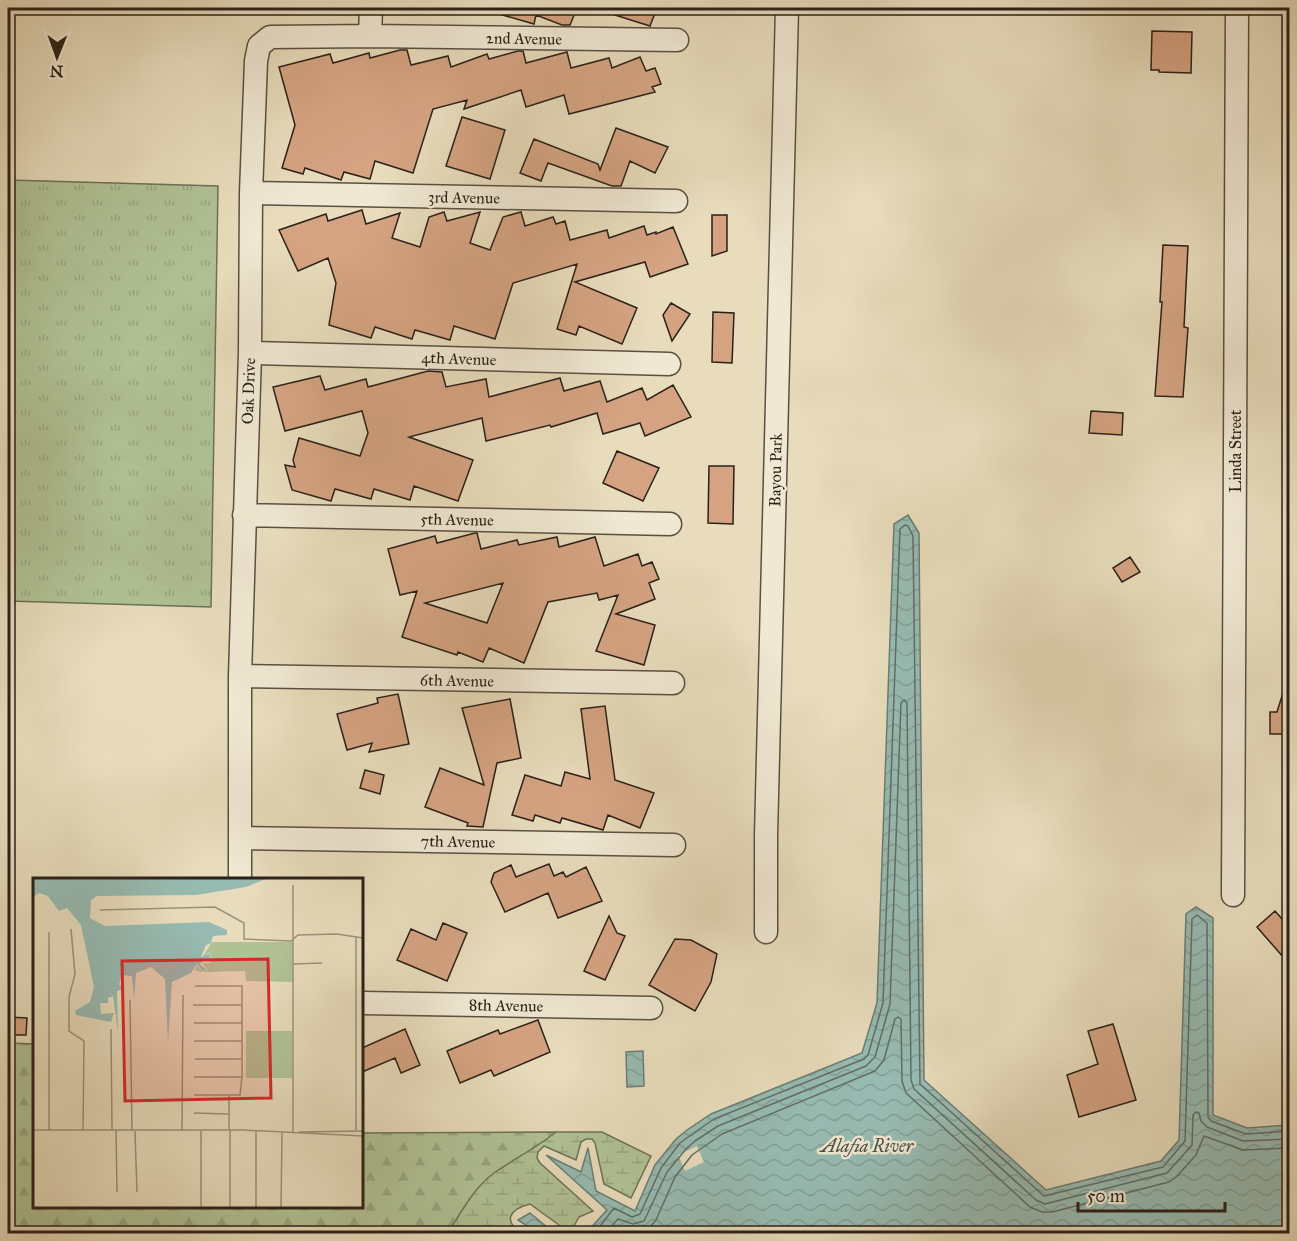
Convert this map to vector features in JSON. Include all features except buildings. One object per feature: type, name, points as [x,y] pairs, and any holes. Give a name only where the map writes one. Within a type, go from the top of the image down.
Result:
[{"type":"street","points":[[370,36],[371,8]]},
{"type":"street","name":"Bayou Park","points":[[765,932],[787,8]]},
{"type":"street","name":"Linda Street","points":[[1233,895],[1237,8]]},
{"type":"street","name":"2nd Avenue","points":[[370,36],[677,40]]},
{"type":"street","name":"Oak Drive","points":[[240,878],[240,676],[256,61],[259,46],[270,37],[370,36]]},
{"type":"street","name":"3rd Avenue","points":[[251,193],[676,201]]},
{"type":"street","name":"4th Avenue","points":[[250,353],[669,364]]},
{"type":"street","name":"5th Avenue","points":[[244,515],[670,524]]},
{"type":"street","name":"6th Avenue","points":[[240,676],[673,683]]},
{"type":"street","name":"7th Avenue","points":[[241,838],[674,845]]},
{"type":"street","name":"8th Avenue","points":[[363,1003],[651,1008]]},
{"type":"green space","points":[[8,180],[218,186],[211,607],[8,601]]},
{"type":"green space","points":[[8,1043],[33,1044],[33,1208],[363,1208],[363,1133],[556,1132],[451,1228],[450,1233],[8,1234]]},
{"type":"green space","points":[[556,1132],[602,1132],[651,1156],[631,1198],[604,1184],[595,1143],[592,1139],[581,1142],[576,1160],[544,1146],[538,1152],[537,1158],[540,1163],[593,1211],[579,1217],[570,1233],[530,1204],[513,1212],[511,1216],[512,1224],[522,1233],[450,1233],[465,1206],[487,1179]]},
{"type":"water","name":"Alafia River","points":[[908,515],[919,533],[924,1080],[1046,1190],[1161,1161],[1179,1140],[1186,914],[1196,907],[1213,918],[1213,1115],[1247,1128],[1289,1125],[1289,1233],[586,1233],[607,1210],[546,1155],[581,1172],[588,1148],[596,1191],[635,1211],[655,1165],[676,1139],[687,1130],[711,1114],[862,1053],[877,1003],[894,524]]},
{"type":"water","points":[[643,1051],[644,1086],[627,1087],[626,1052]]},
{"type":"water","points":[[530,1213],[554,1233],[538,1233],[518,1220]]},
{"type":"pier","points":[[697,1146],[704,1162],[685,1171],[678,1155]]}]
